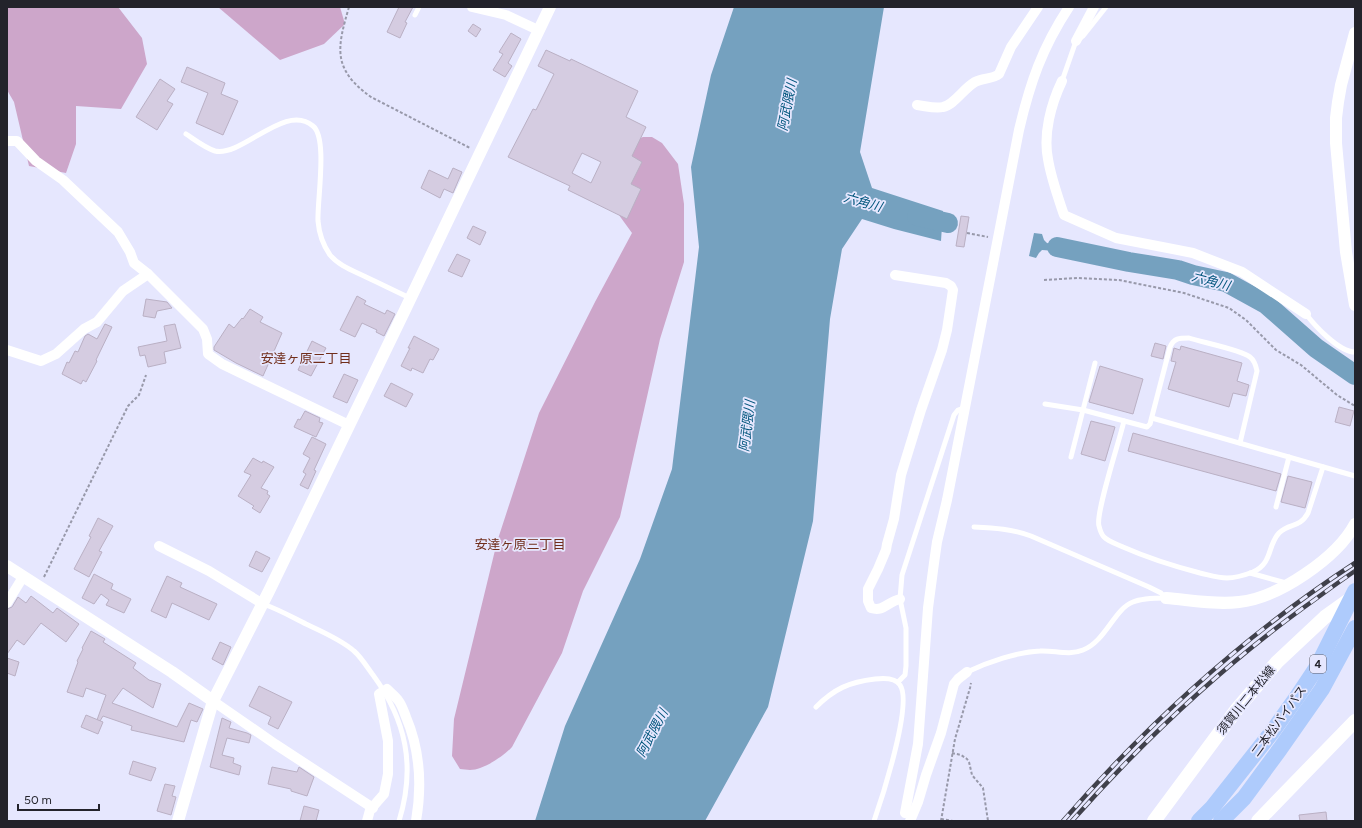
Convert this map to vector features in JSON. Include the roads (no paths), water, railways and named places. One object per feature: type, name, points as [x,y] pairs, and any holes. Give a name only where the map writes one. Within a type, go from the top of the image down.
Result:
[{"type":"highway","name":"二本松バイパス","points":[[1199,821],[1212,808],[1272,732],[1317,667],[1355,591]]},
{"type":"highway","name":"二本松バイパス","points":[[1221,821],[1244,798],[1322,689],[1355,628]]},
{"type":"main road","name":"須賀川二本松線","points":[[1154,821],[1237,709],[1277,662],[1324,617],[1355,596]]},
{"type":"main road","points":[[1258,821],[1355,721]]},
{"type":"street","points":[[472,7],[506,15],[538,30]]},
{"type":"street","points":[[178,821],[214,701],[263,604],[550,7]]},
{"type":"street","points":[[918,105],[934,108],[947,106],[968,87],[976,82],[996,77],[999,74],[1011,47],[1038,7]]},
{"type":"street","points":[[906,818],[918,744],[928,614],[935,556],[1019,130],[1028,91],[1039,62],[1051,36],[1069,7]]},
{"type":"street","points":[[1076,41],[1094,7]]},
{"type":"street","points":[[1355,34],[1341,85],[1336,118],[1336,143],[1346,252],[1355,305]]},
{"type":"street","points":[[1062,81],[1048,120],[1047,158],[1064,215],[1116,238],[1193,253],[1242,272],[1306,314]]},
{"type":"street","points":[[7,142],[17,141],[36,161],[63,180],[118,232],[130,252],[134,263],[148,274],[203,329],[207,339],[208,354],[214,359],[349,426]]},
{"type":"street","points":[[7,350],[40,361],[56,354],[84,329],[97,322],[123,291],[148,274]]},
{"type":"street","points":[[895,275],[946,282],[953,290],[947,330],[942,350],[921,410],[901,475],[894,519],[886,550],[868,589],[868,601],[871,608],[878,610],[893,600],[900,599]]},
{"type":"street","points":[[1166,598],[1228,604],[1261,598],[1289,584],[1329,556],[1351,532],[1355,524]]},
{"type":"street","points":[[159,546],[209,571],[263,604]]},
{"type":"street","points":[[7,566],[172,672],[275,744],[373,808]]},
{"type":"street","points":[[7,603],[23,577]]},
{"type":"street","points":[[906,818],[918,802],[941,733],[954,684],[958,678],[967,672]]},
{"type":"street","points":[[367,821],[370,810],[384,794],[388,774],[388,741],[379,694],[387,689],[399,701],[409,724],[417,753],[420,777],[416,821]]},
{"type":"lane","points":[[415,15],[419,7]]},
{"type":"lane","points":[[1062,81],[1076,41],[1083,36],[1106,7]]},
{"type":"lane","points":[[186,134],[207,148],[216,151],[226,150],[238,146],[276,125],[287,121],[298,120],[314,126],[318,132],[320,140],[318,220],[324,245],[331,256],[342,265],[410,299]]},
{"type":"lane","points":[[1306,314],[1334,342],[1345,350],[1355,352]]},
{"type":"lane","points":[[1045,404],[1083,410],[1146,427],[1150,424],[1152,418],[1170,347],[1175,340],[1189,338],[1243,353],[1252,358],[1257,371],[1240,443]]},
{"type":"lane","points":[[1070,457],[1095,363]]},
{"type":"lane","points":[[898,682],[905,675],[907,634],[900,599],[902,575],[946,436],[954,415],[958,410],[964,408]]},
{"type":"lane","points":[[1152,418],[1355,476]]},
{"type":"lane","points":[[1124,421],[1102,502],[1098,525],[1105,538],[1170,566],[1218,577],[1234,578],[1250,573],[1261,567],[1267,561],[1275,540],[1280,532],[1304,520],[1308,513],[1323,467]]},
{"type":"lane","points":[[1276,507],[1289,457]]},
{"type":"lane","points":[[974,527],[1012,530],[1032,536],[1149,587],[1161,593],[1166,598]]},
{"type":"lane","points":[[1250,573],[1289,584]]},
{"type":"lane","points":[[967,672],[979,667],[1040,650],[1064,653],[1082,651],[1099,640],[1117,615],[1132,602],[1155,598],[1166,598]]},
{"type":"lane","points":[[263,604],[276,608],[331,636],[355,651],[384,691],[397,715],[404,735],[406,790],[399,821]]},
{"type":"lane","points":[[816,707],[826,696],[839,688],[858,682],[890,679],[898,682],[903,691],[904,698],[900,728],[874,821]]},
{"type":"water","name":"阿武隈川","points":[[734,7],[884,7],[860,152],[872,188],[943,211],[941,241],[862,219],[842,249],[830,319],[813,521],[768,707],[705,821],[535,821],[565,726],[640,559],[672,469],[699,247],[691,167],[711,75]]},
{"type":"water","points":[[1034,233],[1042,234],[1047,243],[1086,253],[1042,250],[1036,258],[1029,256]]},
{"type":"waterway","name":"六角川","points":[[917,216],[948,223]]},
{"type":"waterway","name":"六角川","points":[[1057,247],[1129,262],[1178,270],[1193,275],[1226,282],[1266,304],[1316,348],[1355,375]]},
{"type":"railway","points":[[1063,821],[1129,749],[1200,682],[1275,619],[1355,563]]},
{"type":"railway","points":[[1072,821],[1153,735],[1211,682],[1241,656],[1303,608],[1355,571]]},
{"type":"district","name":"安達ヶ原二丁目","points":[[306,358]]},
{"type":"district","name":"安達ヶ原三丁目","points":[[520,544]]}]
